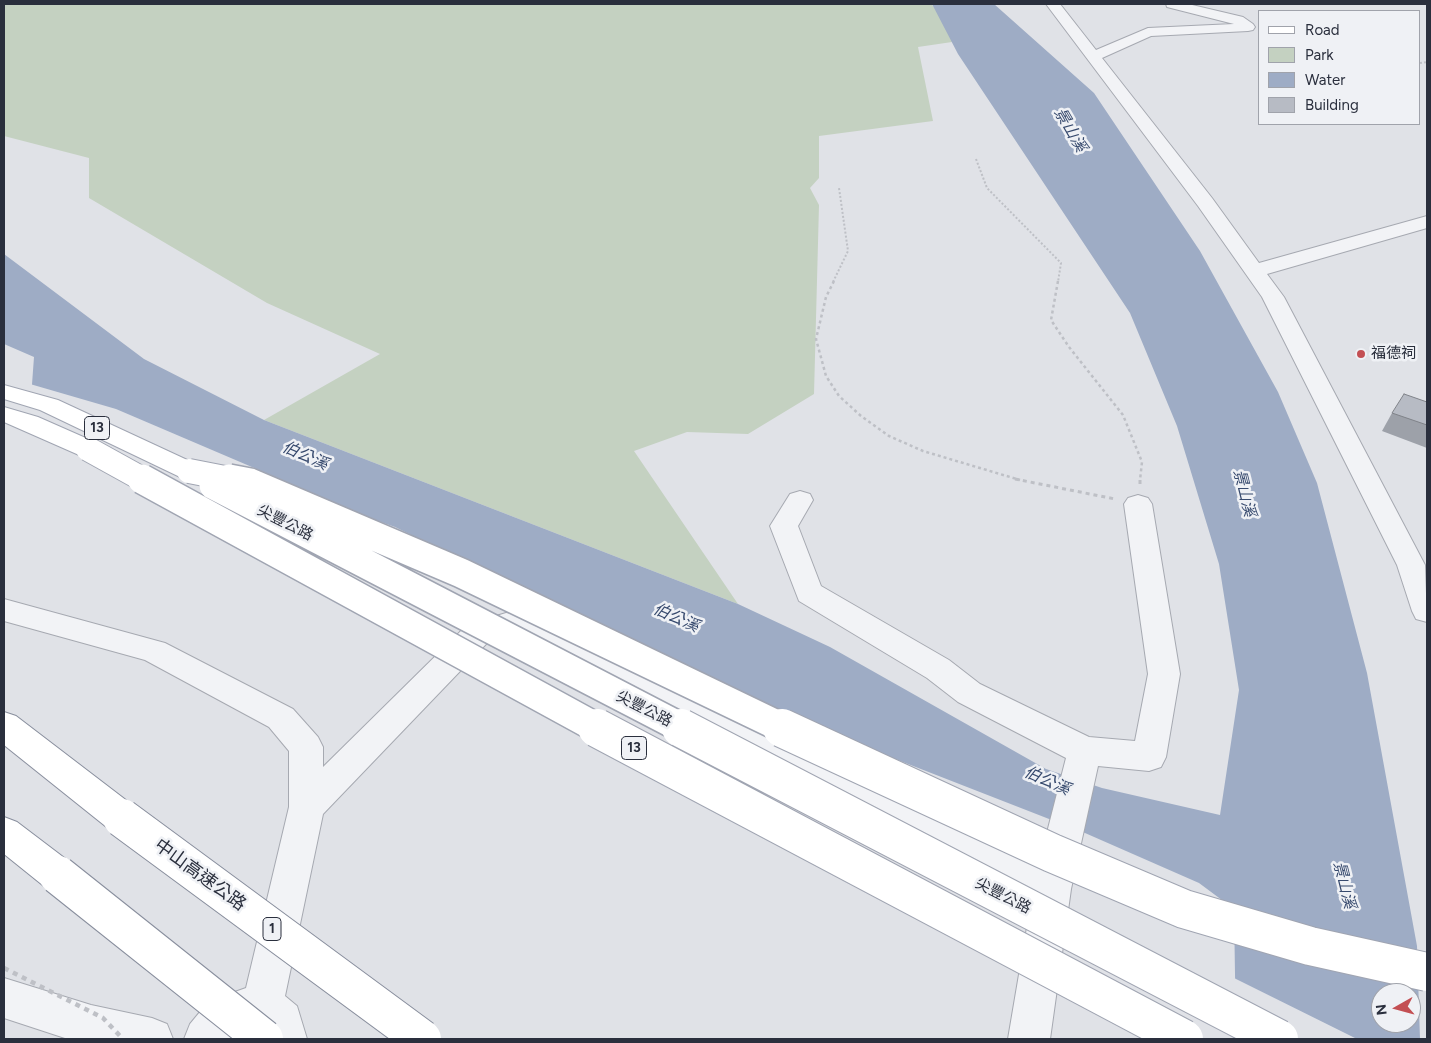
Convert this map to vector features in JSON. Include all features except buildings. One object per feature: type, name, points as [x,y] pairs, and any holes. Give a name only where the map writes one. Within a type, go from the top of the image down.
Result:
[{"type":"main road","name":"尖豐公路","points":[[4,392],[49,405],[189,471],[1279,1039]]},
{"type":"main road","name":"尖豐公路","points":[[4,414],[29,422],[88,449],[519,687],[1184,1039]]},
{"type":"main road","points":[[189,471],[250,483],[461,573],[884,777],[1052,853],[1184,909],[1310,946],[1427,972]]},
{"type":"main road","name":"中山高速公路","points":[[4,726],[122,818],[422,1039]]},
{"type":"main road","points":[[4,833],[58,875],[263,1023]]},
{"type":"street","points":[[1053,4],[1205,202],[1273,297],[1407,556],[1427,611]]},
{"type":"street","points":[[1093,57],[1148,32],[1248,27],[1238,20],[1200,6],[1172,4]]},
{"type":"street","points":[[1176,18],[1200,6]]},
{"type":"street","points":[[1254,271],[1427,222]]},
{"type":"street","points":[[800,500],[784,526],[809,594],[938,669],[969,693],[1082,763],[1149,757],[1164,674],[1147,552],[1138,504]]},
{"type":"street","points":[[4,610],[154,651],[281,718],[306,747],[307,807],[263,1023]]},
{"type":"street","points":[[307,807],[478,632],[506,624],[535,627],[748,739],[1052,889]]},
{"type":"street","points":[[1028,1039],[1052,889],[1065,843],[1082,763]]},
{"type":"street","points":[[4,998],[91,1026],[152,1039]]},
{"type":"street","points":[[205,1039],[219,1022],[233,1013],[248,1008],[263,1023]]},
{"type":"street","points":[[263,1023],[274,1012],[282,1021],[286,1039]]},
{"type":"path","points":[[839,188],[848,252],[826,297],[816,339],[826,376],[839,396],[861,416],[890,436],[922,451],[1026,482],[1138,504],[1142,462],[1123,415],[1051,320],[1061,263],[987,188],[976,159]]},
{"type":"path","points":[[4,968],[103,1018],[123,1039]]},
{"type":"green space","points":[[4,4],[931,4],[966,37],[952,42],[918,47],[933,121],[819,136],[819,178],[810,188],[819,205],[814,394],[748,434],[687,432],[634,451],[738,604],[264,420],[380,354],[267,303],[89,198],[89,158],[4,136]]},
{"type":"water","points":[[932,4],[994,4],[1094,93],[1200,251],[1278,392],[1317,483],[1367,673],[1417,946],[1418,983],[1371,983],[1371,1033],[1420,1033],[1420,1039],[1236,1039],[1234,909],[1199,883],[1085,833],[749,702],[395,527],[31,398],[34,357],[4,344],[4,254],[144,359],[264,420],[738,604],[830,647],[1046,769],[1102,788],[1220,815],[1239,690],[1219,564],[1177,426],[1130,313],[958,54]]},
{"type":"pier","points":[[30,384],[116,409],[273,476],[330,506],[237,506],[79,444],[29,400]]},
{"type":"pier","points":[[1232,977],[1357,1039],[1233,1039]]},
{"type":"place","name":"福德祠","points":[[1361,354]]},
{"type":"water label","name":"景山溪","points":[[1070,130]]},
{"type":"water label","name":"伯公溪","points":[[305,456]]},
{"type":"water label","name":"景山溪","points":[[1244,493]]},
{"type":"water label","name":"伯公溪","points":[[676,618]]},
{"type":"water label","name":"伯公溪","points":[[1047,781]]},
{"type":"water label","name":"景山溪","points":[[1344,885]]}]
